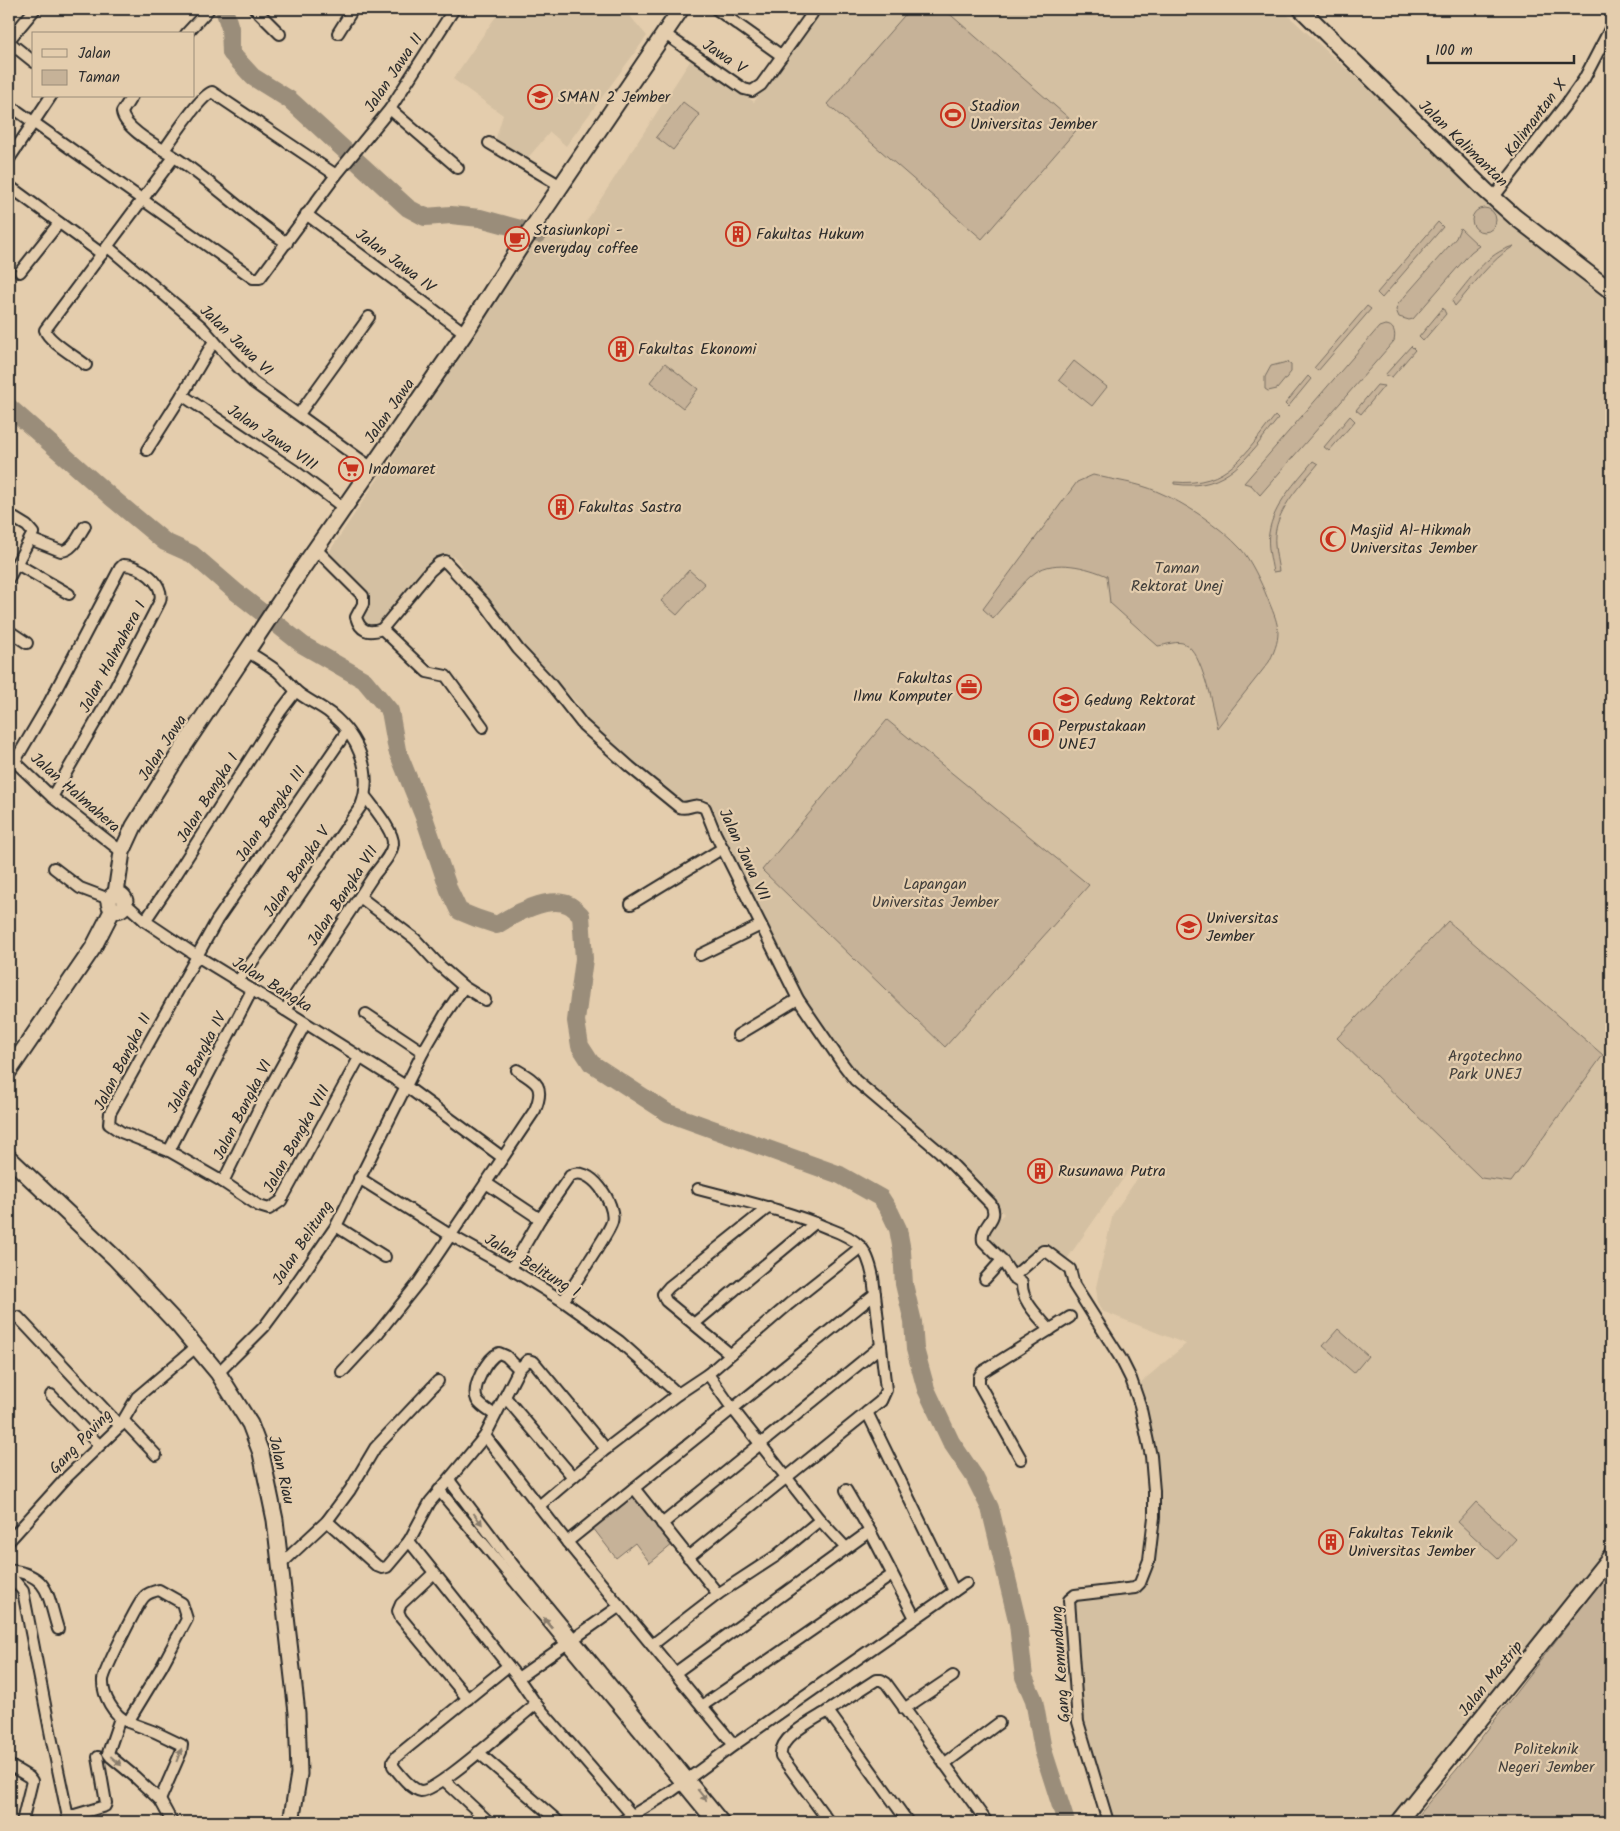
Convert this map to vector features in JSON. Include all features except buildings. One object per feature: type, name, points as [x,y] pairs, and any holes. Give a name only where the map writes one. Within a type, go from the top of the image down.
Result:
[{"type":"main road","name":"Jalan Jawa","points":[[9,1071],[93,948],[116,901],[122,852],[139,818],[184,746],[286,593],[465,333],[530,231],[682,9]]},
{"type":"main road","name":"Jalan Kalimantan","points":[[1301,9],[1493,198],[1611,291]]},
{"type":"main road","name":"Jalan Riau","points":[[9,1158],[115,1258],[178,1325],[218,1373],[246,1417],[257,1440],[274,1520],[297,1714],[299,1774],[291,1822]]},
{"type":"main road","name":"Jalan Mastrip","points":[[1398,1822],[1611,1556]]},
{"type":"street","points":[[32,61],[10,45],[35,9]]},
{"type":"street","points":[[188,32],[208,9]]},
{"type":"street","points":[[338,33],[353,9]]},
{"type":"street","name":"Jalan Jawa II","points":[[143,200],[253,278],[260,278],[336,175],[390,110],[454,9]]},
{"type":"street","points":[[716,9],[782,56],[808,11]]},
{"type":"street","points":[[260,11],[280,34]]},
{"type":"street","name":"Kalimantan X","points":[[1493,198],[1567,103],[1584,79],[1610,33]]},
{"type":"street","name":"Jawa V","points":[[665,34],[746,90],[755,91],[782,56]]},
{"type":"street","points":[[164,150],[197,106],[212,92],[336,175]]},
{"type":"street","points":[[9,159],[50,98]]},
{"type":"street","points":[[131,98],[122,112],[123,117],[138,133],[208,181],[259,224],[287,243]]},
{"type":"street","points":[[9,105],[33,124],[143,200]]},
{"type":"street","points":[[390,110],[458,168]]},
{"type":"street","points":[[489,143],[561,186]]},
{"type":"street","points":[[86,365],[44,332],[174,157]]},
{"type":"street","name":"Jalan Jawa VI","points":[[9,186],[59,223],[105,250],[202,327],[254,382],[372,468]]},
{"type":"street","name":"Jalan Jawa IV","points":[[306,214],[465,333]]},
{"type":"street","points":[[20,272],[59,223]]},
{"type":"street","points":[[299,414],[369,316]]},
{"type":"street","points":[[147,450],[214,341]]},
{"type":"street","name":"Jalan Jawa VIII","points":[[182,395],[296,471],[344,508]]},
{"type":"street","points":[[9,515],[32,530],[33,533],[9,578]]},
{"type":"street","points":[[30,539],[61,551],[66,551],[84,526]]},
{"type":"street","points":[[316,549],[363,596],[364,604],[356,616],[358,625],[366,631],[374,632],[382,629],[427,672],[446,676],[483,728]]},
{"type":"street","name":"Jalan Jawa VII","points":[[382,629],[439,562],[445,561],[484,603],[518,649],[550,684],[583,725],[630,768],[679,807],[685,808],[697,805],[705,808],[798,999],[855,1080],[940,1152],[991,1204],[994,1210],[993,1218],[983,1231],[982,1239],[1002,1260],[1013,1277],[1022,1283],[1022,1292],[1026,1300],[1050,1330]]},
{"type":"street","points":[[16,564],[69,594]]},
{"type":"street","name":"Jalan Halmahera I","points":[[12,759],[49,703],[96,612],[123,565],[144,573],[159,587],[160,601],[114,690],[52,797]]},
{"type":"street","points":[[9,631],[27,643]]},
{"type":"street","points":[[251,647],[296,691],[331,714],[347,731]]},
{"type":"street","name":"Jalan Bangka I","points":[[145,921],[280,712],[296,691]]},
{"type":"street","name":"Jalan Bangka V","points":[[238,981],[275,931],[361,806],[367,784],[366,774],[359,750],[347,731]]},
{"type":"street","name":"Jalan Bangka III","points":[[198,956],[218,920],[347,731]]},
{"type":"street","name":"Jalan Halmahera","points":[[12,759],[52,797],[122,852]]},
{"type":"street","name":"Jalan Bangka VII","points":[[285,1010],[388,858],[393,842],[389,830],[365,796]]},
{"type":"street","points":[[630,904],[723,848]]},
{"type":"street","points":[[54,868],[80,888],[116,901]]},
{"type":"street","points":[[360,897],[415,939],[439,965],[464,986],[485,1000]]},
{"type":"street","name":"Jalan Bangka","points":[[116,901],[198,956],[407,1087],[502,1157]]},
{"type":"street","points":[[700,955],[761,925]]},
{"type":"street","name":"Jalan Bangka II","points":[[169,1151],[113,1128],[109,1124],[109,1117],[198,956]]},
{"type":"street","name":"Jalan Belitung","points":[[218,1373],[264,1327],[336,1226],[423,1052],[464,986]]},
{"type":"street","name":"Jalan Bangka IV","points":[[169,1151],[252,990]]},
{"type":"street","points":[[738,1035],[798,999]]},
{"type":"street","points":[[366,1014],[423,1052]]},
{"type":"street","name":"Jalan Bangka VI","points":[[169,1151],[223,1182],[262,1102],[305,1024]]},
{"type":"street","name":"Jalan Bangka VIII","points":[[223,1182],[258,1206],[269,1209],[278,1204],[286,1194],[359,1058]]},
{"type":"street","points":[[342,1372],[379,1332],[419,1282],[535,1110],[540,1095],[536,1082],[517,1070]]},
{"type":"street","points":[[511,1269],[540,1219],[570,1176],[582,1174],[591,1178],[606,1195],[612,1209],[613,1218],[611,1225],[563,1301]]},
{"type":"street","name":"Jalan Belitung I","points":[[359,1178],[450,1235],[563,1301],[619,1341],[678,1394]]},
{"type":"street","points":[[486,1183],[540,1219]]},
{"type":"street","points":[[688,1557],[881,1401],[886,1392],[875,1294],[869,1262],[862,1247],[852,1239],[815,1223],[769,1207],[698,1189]]},
{"type":"street","points":[[730,1354],[695,1323],[666,1301],[663,1297],[664,1293],[769,1207]]},
{"type":"street","points":[[695,1323],[815,1223]]},
{"type":"street","points":[[336,1226],[385,1258]]},
{"type":"street","points":[[539,1506],[606,1449],[678,1394],[708,1374],[788,1304],[862,1247]]},
{"type":"street","name":"Gang Kemundung","points":[[1013,1277],[1043,1251],[1046,1251],[1070,1269],[1074,1285],[1121,1359],[1131,1379],[1140,1405],[1151,1456],[1154,1517],[1149,1560],[1140,1583],[1135,1588],[1075,1595],[1069,1600],[1078,1722],[1108,1822]]},
{"type":"street","points":[[985,1278],[1002,1260]]},
{"type":"street","points":[[567,1542],[875,1294]]},
{"type":"street","points":[[18,1317],[122,1423],[156,1454]]},
{"type":"street","points":[[1021,1459],[979,1384],[979,1377],[982,1372],[1070,1317]]},
{"type":"street","points":[[662,1524],[881,1346]]},
{"type":"street","name":"Gang Paving","points":[[9,1541],[67,1477],[122,1423],[137,1397],[196,1347]]},
{"type":"street","points":[[495,1416],[477,1399],[478,1384],[484,1368],[499,1353],[506,1356],[519,1369]]},
{"type":"street","points":[[327,1521],[371,1562],[382,1568],[387,1567],[409,1541],[430,1502],[485,1436],[519,1369],[528,1360],[534,1362],[606,1449]]},
{"type":"street","points":[[708,1374],[732,1408],[820,1520],[846,1548]]},
{"type":"street","points":[[280,1565],[298,1551],[327,1521],[350,1490],[375,1448],[438,1381]]},
{"type":"street","points":[[51,1395],[99,1445]]},
{"type":"street","points":[[505,1397],[573,1478]]},
{"type":"street","points":[[867,1412],[954,1591]]},
{"type":"street","points":[[485,1436],[567,1542],[734,1744]]},
{"type":"street","points":[[449,1480],[511,1569]]},
{"type":"street","points":[[634,1488],[718,1594]]},
{"type":"street","points":[[439,1490],[511,1569],[685,1782],[712,1822]]},
{"type":"street","points":[[846,1490],[870,1531],[915,1618]]},
{"type":"street","points":[[652,1646],[718,1594],[776,1556],[820,1520]]},
{"type":"street","points":[[675,1673],[870,1531]]},
{"type":"street","points":[[409,1541],[518,1678],[536,1704],[631,1814]]},
{"type":"street","points":[[9,1570],[38,1578],[44,1584],[58,1629]]},
{"type":"street","points":[[434,1573],[400,1604],[398,1611],[401,1618],[468,1699]]},
{"type":"street","points":[[9,1574],[23,1591],[69,1820],[105,1806],[98,1757]]},
{"type":"street","points":[[702,1706],[892,1574]]},
{"type":"street","points":[[621,1822],[685,1782],[734,1744],[966,1583]]},
{"type":"street","points":[[160,1800],[181,1752],[182,1745],[124,1720],[111,1707],[104,1685],[104,1676],[145,1596],[159,1590],[182,1603],[187,1619],[162,1666],[124,1720],[108,1753],[160,1800],[172,1822]]},
{"type":"street","points":[[518,1678],[620,1606]]},
{"type":"street","points":[[508,1666],[393,1761],[393,1766],[417,1790],[426,1790],[444,1780],[536,1704]]},
{"type":"street","points":[[904,1709],[953,1676]]},
{"type":"street","points":[[829,1822],[781,1756],[783,1744],[788,1738],[878,1679],[886,1683],[987,1822]]},
{"type":"street","points":[[828,1711],[908,1822]]},
{"type":"street","points":[[944,1764],[999,1723]]},
{"type":"street","points":[[478,1752],[559,1822]]},
{"type":"street","points":[[9,1765],[32,1780],[22,1822]]},
{"type":"street","points":[[444,1780],[489,1822]]},
{"type":"street","points":[[685,1782],[724,1822]]},
{"type":"shaded area","name":"SMAN 2 Jember","points":[[501,9],[632,9],[629,15],[647,36],[566,146],[550,132],[526,160],[495,141],[503,115],[453,79]]},
{"type":"shaded area","name":"Universitas Jember","points":[[824,9],[1281,9],[1461,174],[1528,239],[1611,302],[1611,1547],[1389,1822],[1112,1822],[1084,1720],[1073,1610],[1074,1600],[1141,1587],[1156,1457],[1139,1384],[1186,1344],[1102,1311],[1098,1304],[1096,1287],[1113,1214],[1141,1173],[1132,1166],[1067,1259],[1043,1246],[1015,1270],[985,1232],[1004,1214],[947,1154],[862,1080],[835,1045],[796,982],[739,872],[708,800],[700,798],[682,807],[582,720],[577,703],[517,642],[456,558],[445,554],[436,558],[382,622],[374,627],[364,622],[364,615],[368,605],[365,591],[327,555],[544,230],[571,245],[692,58],[754,102]]},
{"type":"green space","name":"Stadion Universitas Jember","points":[[910,9],[944,9],[1079,127],[982,239],[827,104]]},
{"type":"green space","points":[[683,102],[700,115],[673,150],[656,137]]},
{"type":"green space","points":[[1484,208],[1492,212],[1496,220],[1492,228],[1484,232],[1476,228],[1472,220],[1476,212]]},
{"type":"green space","points":[[1438,222],[1443,227],[1382,298],[1377,293]]},
{"type":"green space","points":[[1460,228],[1479,246],[1471,252],[1413,319],[1409,320],[1399,317],[1396,310],[1398,304],[1456,238]]},
{"type":"green space","points":[[1514,246],[1497,258],[1455,306],[1452,301],[1479,268],[1495,254]]},
{"type":"green space","points":[[1367,306],[1371,309],[1318,371],[1314,368]]},
{"type":"green space","points":[[1443,308],[1446,314],[1423,341],[1419,337]]},
{"type":"green space","points":[[1390,326],[1394,330],[1394,341],[1260,495],[1251,485],[1244,483],[1379,327]]},
{"type":"green space","points":[[1411,346],[1415,350],[1392,377],[1385,375]]},
{"type":"green space","points":[[1074,361],[1107,387],[1092,406],[1059,380]]},
{"type":"green space","points":[[1287,362],[1291,365],[1291,372],[1277,389],[1268,391],[1265,389],[1265,377],[1271,366]]},
{"type":"green space","points":[[665,363],[698,389],[683,408],[650,382]]},
{"type":"green space","points":[[1308,376],[1311,379],[1288,407],[1285,404]]},
{"type":"green space","points":[[1377,385],[1384,386],[1361,414],[1356,410]]},
{"type":"green space","points":[[1275,416],[1278,419],[1246,458],[1223,477],[1193,485],[1174,484],[1174,482],[1193,482],[1209,479],[1234,465]]},
{"type":"green space","points":[[1350,416],[1355,421],[1329,451],[1324,447]]},
{"type":"green space","points":[[1313,461],[1318,464],[1291,497],[1277,525],[1275,544],[1279,571],[1273,572],[1268,543],[1271,523],[1286,494]]},
{"type":"green space","name":"Taman Rektorat Unej","points":[[1093,475],[1149,488],[1190,509],[1233,540],[1248,559],[1259,579],[1271,606],[1278,629],[1277,643],[1269,662],[1217,728],[1202,669],[1191,649],[1179,642],[1158,646],[1110,603],[1107,576],[1081,567],[1062,565],[1044,568],[1026,581],[993,618],[983,609],[1077,482]]},
{"type":"green space","points":[[689,570],[705,584],[677,615],[661,601]]},
{"type":"green space","name":"Lapangan Universitas Jember","points":[[887,720],[1089,885],[945,1047],[762,870]]},
{"type":"green space","name":"Argotechno Park UNEJ","points":[[1448,921],[1603,1055],[1511,1182],[1481,1178],[1337,1038]]},
{"type":"green space","points":[[1338,1329],[1368,1356],[1354,1373],[1323,1346]]},
{"type":"green space","points":[[634,1495],[673,1544],[650,1563],[635,1543],[616,1558],[593,1528]]},
{"type":"green space","points":[[1476,1502],[1516,1539],[1498,1559],[1458,1522]]},
{"type":"green space","name":"Politeknik Negeri Jember","points":[[1611,1569],[1611,1822],[1412,1822],[1457,1769]]},
{"type":"waterway","points":[[224,9],[230,28],[231,53],[253,77],[290,100],[408,208],[425,217],[451,215],[480,218],[539,234]]},
{"type":"waterway","points":[[9,407],[165,542],[192,554],[303,645],[364,680],[390,711],[397,750],[424,817],[449,890],[459,911],[497,925],[522,911],[552,902],[569,905],[581,915],[584,959],[576,1021],[580,1046],[591,1063],[668,1113],[840,1175],[881,1198],[898,1229],[902,1251],[904,1284],[913,1322],[915,1349],[926,1389],[951,1442],[974,1476],[990,1508],[1018,1624],[1024,1677],[1034,1700],[1043,1750],[1066,1822]]},
{"type":"place","name":"SMAN 2 Jember","points":[[540,97]]},
{"type":"place","name":"Stadion Universitas Jember","points":[[953,115]]},
{"type":"place","name":"Fakultas Hukum","points":[[738,234]]},
{"type":"place","name":"Stasiunkopi - everyday coffee","points":[[517,239]]},
{"type":"place","name":"Fakultas Ekonomi","points":[[621,349]]},
{"type":"place","name":"Indomaret","points":[[351,469]]},
{"type":"place","name":"Fakultas Sastra","points":[[561,507]]},
{"type":"place","name":"Masjid Al-Hikmah Universitas Jember","points":[[1333,539]]},
{"type":"place","name":"Fakultas Ilmu Komputer","points":[[969,687]]},
{"type":"place","name":"Gedung Rektorat","points":[[1066,700]]},
{"type":"place","name":"Perpustakaan UNEJ","points":[[1041,735]]},
{"type":"place","name":"Universitas Jember","points":[[1189,927]]},
{"type":"place","name":"Rusunawa Putra","points":[[1040,1171]]},
{"type":"place","name":"Fakultas Teknik Universitas Jember","points":[[1331,1542]]}]
